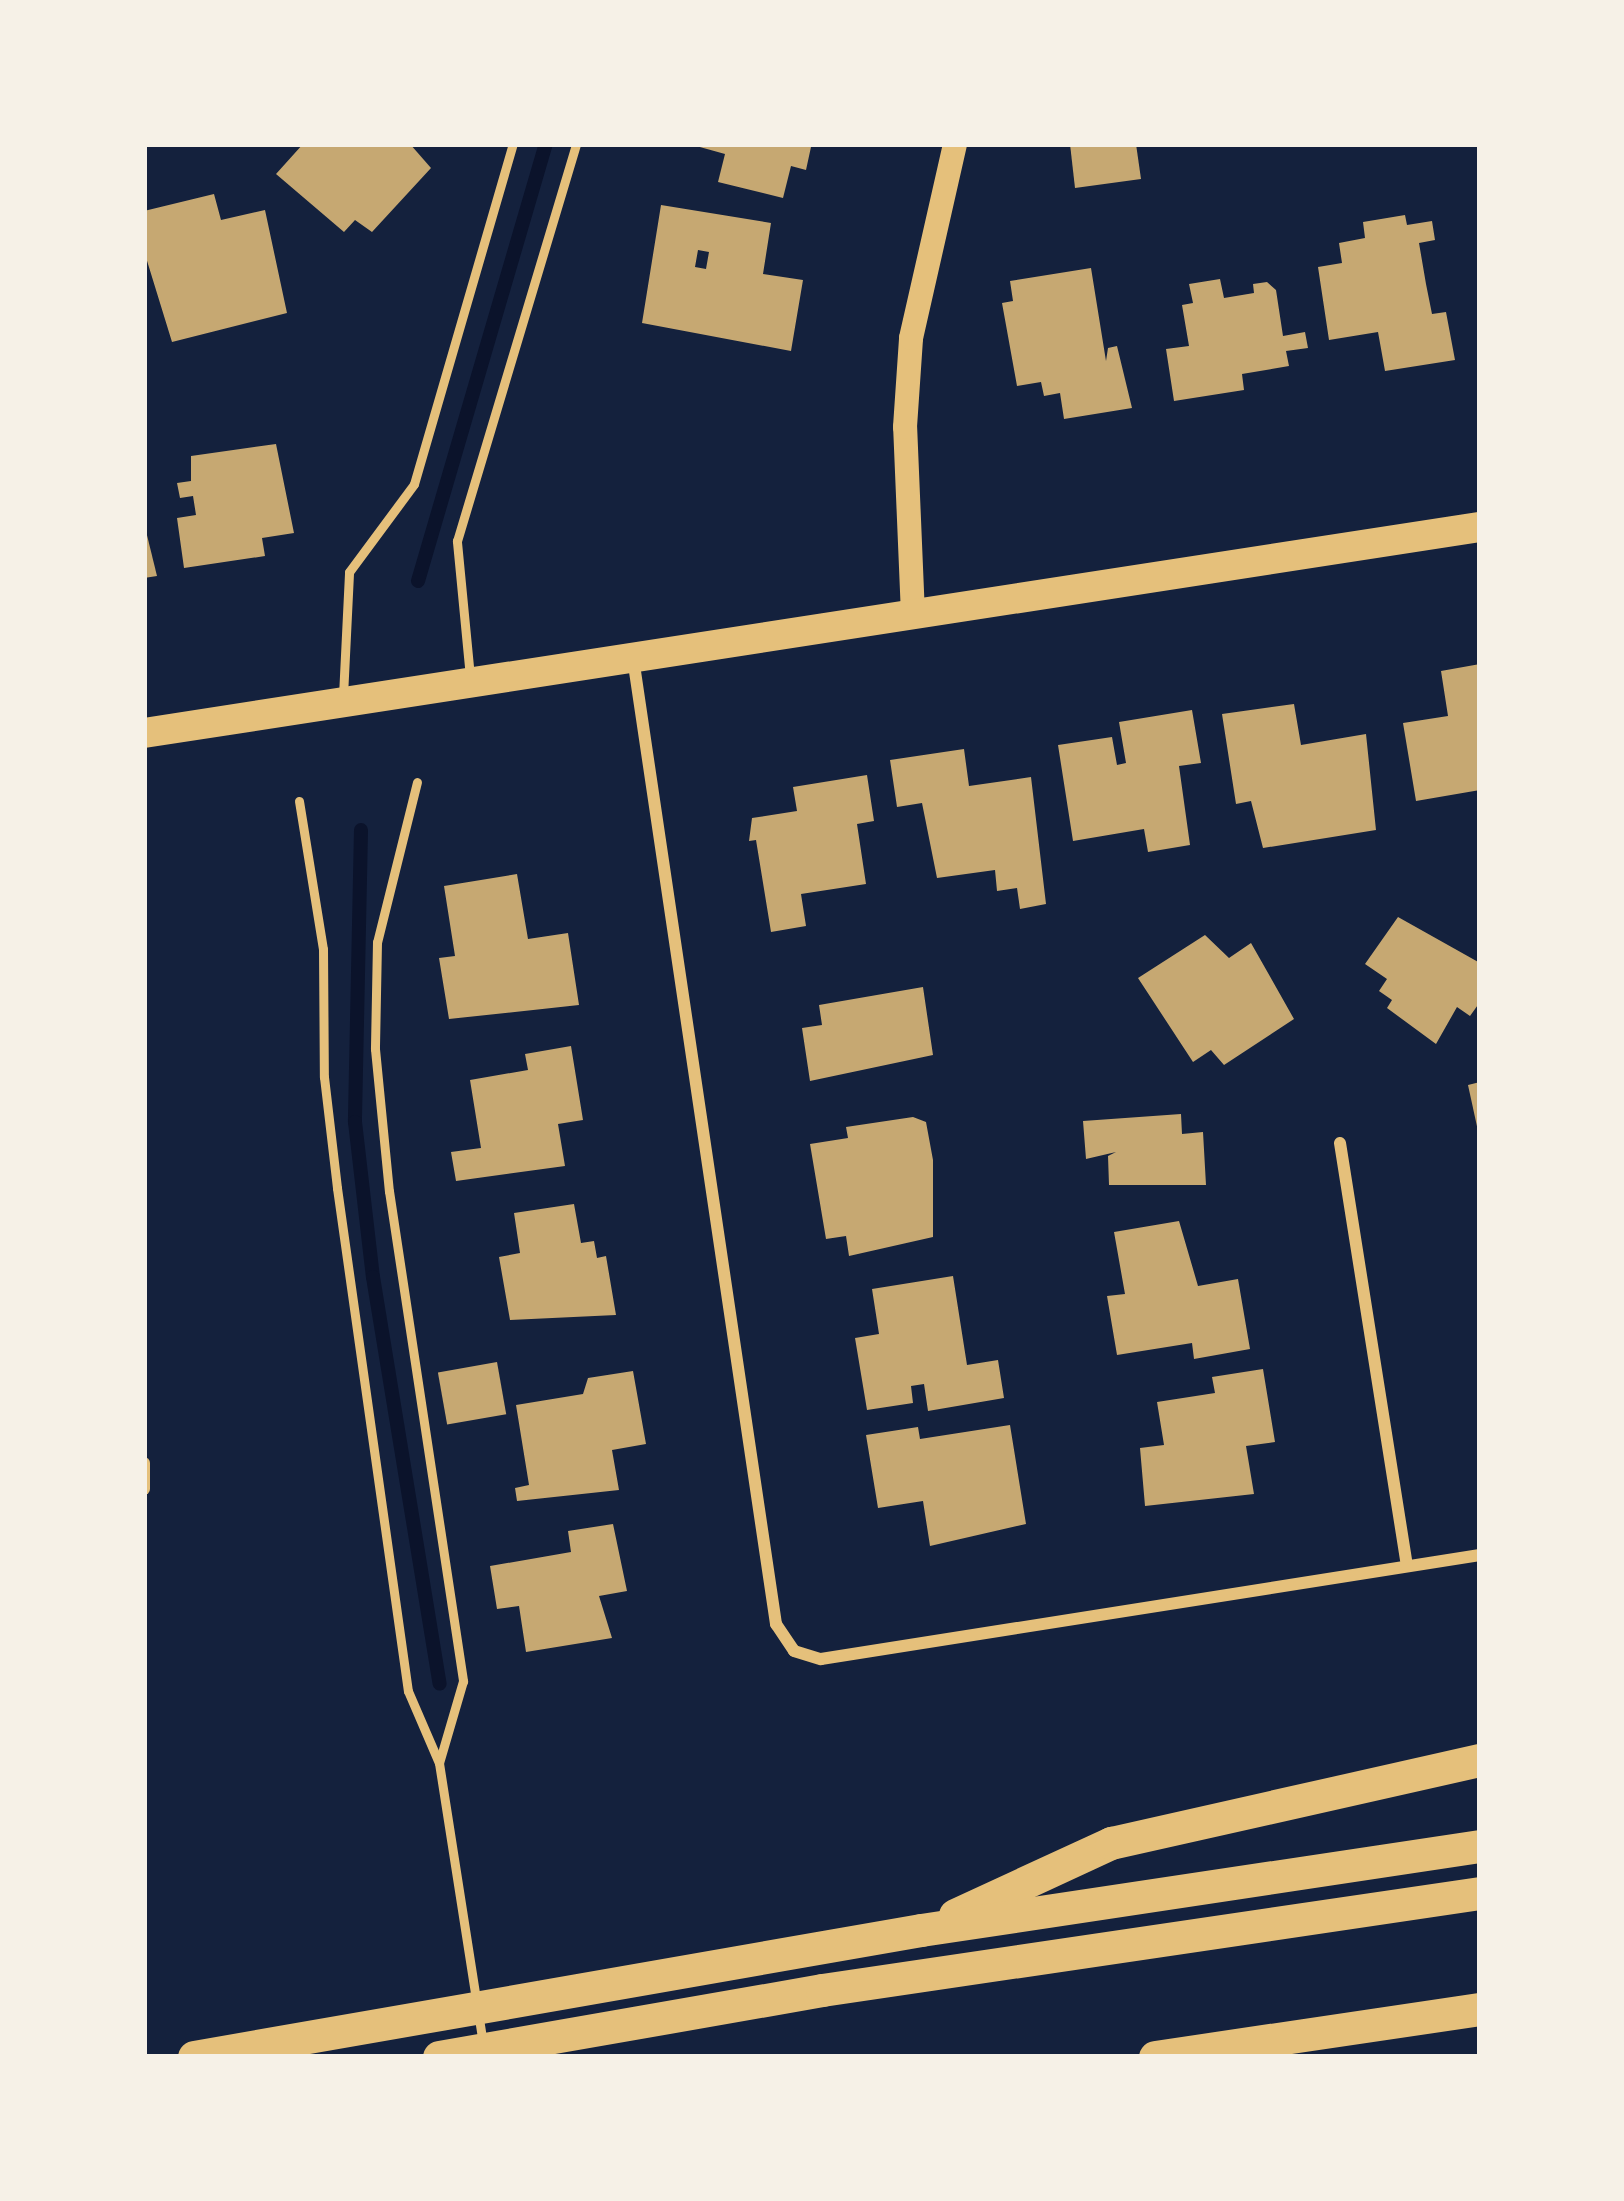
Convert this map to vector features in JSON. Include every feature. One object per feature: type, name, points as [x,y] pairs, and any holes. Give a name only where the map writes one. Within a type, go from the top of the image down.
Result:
[{"type":"highway","points":[[921,1930],[1111,1843],[1480,1760]]},
{"type":"highway","points":[[194,2057],[921,1930],[1480,1846]]},
{"type":"highway","points":[[439,2057],[822,1990],[1480,1893]]},
{"type":"highway","points":[[1155,2057],[1480,2008]]},
{"type":"main road","points":[[913,615],[904,427],[911,338],[955,144]]},
{"type":"main road","points":[[144,733],[1480,526]]},
{"type":"street","points":[[633,656],[776,1624],[794,1652],[821,1659],[1480,1555]]},
{"type":"street","points":[[1340,1143],[1407,1566]]},
{"type":"street","points":[[144,1463],[144,1489]]},
{"type":"lane","points":[[342,702],[349,572],[414,484],[513,144]]},
{"type":"lane","points":[[470,682],[457,541],[576,144]]},
{"type":"lane","points":[[417,782],[377,942],[375,1049],[388,1191],[463,1682],[439,1763]]},
{"type":"lane","points":[[299,801],[323,949],[324,1077],[337,1188],[408,1691],[439,1763],[485,2057]]},
{"type":"building","points":[[303,144],[410,144],[431,168],[372,232],[355,220],[344,232],[276,174]]},
{"type":"building","points":[[689,144],[820,144],[811,147],[806,170],[791,166],[783,198],[718,182],[725,154]]},
{"type":"building","points":[[1070,144],[1136,144],[1141,179],[1075,188]]},
{"type":"building","points":[[214,194],[221,220],[265,210],[287,313],[172,342],[144,251],[144,211]]},
{"type":"building","points":[[661,205],[771,223],[763,274],[803,280],[791,351],[642,323]],"holes":[[[698,250],[709,252],[706,269],[695,267]]]},
{"type":"building","points":[[1405,215],[1407,225],[1432,221],[1435,240],[1419,243],[1432,314],[1446,312],[1455,360],[1385,371],[1378,332],[1329,340],[1318,267],[1342,263],[1339,243],[1365,238],[1363,222]]},
{"type":"building","points":[[1091,268],[1106,361],[1108,348],[1117,346],[1132,408],[1064,419],[1060,393],[1044,396],[1041,382],[1017,386],[1002,303],[1013,301],[1010,281]]},
{"type":"building","points":[[1220,279],[1224,298],[1254,293],[1253,284],[1267,282],[1276,290],[1283,336],[1305,332],[1308,348],[1286,351],[1289,366],[1242,374],[1244,390],[1174,401],[1166,349],[1189,346],[1182,305],[1193,303],[1189,284]]},
{"type":"building","points":[[276,444],[294,533],[262,538],[265,556],[184,568],[177,518],[196,515],[193,496],[180,498],[177,483],[191,481],[191,456]]},
{"type":"building","points":[[144,523],[157,576],[144,578]]},
{"type":"building","points":[[1480,664],[1480,790],[1416,801],[1403,723],[1448,716],[1441,671]]},
{"type":"building","points":[[1294,704],[1301,745],[1366,734],[1376,830],[1263,848],[1251,801],[1236,804],[1222,714]]},
{"type":"building","points":[[1192,710],[1201,763],[1179,766],[1190,845],[1148,852],[1144,829],[1073,841],[1058,745],[1112,737],[1117,765],[1126,763],[1119,722]]},
{"type":"building","points":[[964,749],[969,786],[1031,777],[1046,904],[1020,909],[1017,888],[997,891],[995,870],[937,878],[922,803],[897,807],[890,760]]},
{"type":"building","points":[[867,775],[874,821],[857,824],[866,884],[801,894],[806,926],[771,932],[756,840],[749,841],[752,818],[797,811],[793,787]]},
{"type":"building","points":[[517,874],[528,939],[568,933],[579,1005],[449,1019],[439,958],[455,956],[444,886]]},
{"type":"building","points":[[1398,917],[1480,963],[1480,1002],[1470,1016],[1457,1007],[1436,1044],[1387,1008],[1392,1000],[1379,991],[1387,979],[1365,964]]},
{"type":"building","points":[[1205,935],[1229,958],[1251,943],[1294,1019],[1224,1065],[1211,1050],[1193,1062],[1138,978]]},
{"type":"building","points":[[923,987],[933,1055],[810,1081],[802,1028],[822,1025],[819,1005]]},
{"type":"building","points":[[571,1046],[583,1120],[558,1124],[565,1166],[456,1181],[451,1152],[481,1148],[470,1080],[528,1070],[525,1054]]},
{"type":"building","points":[[1480,1082],[1480,1131],[1478,1131],[1468,1085]]},
{"type":"building","points":[[1181,1114],[1182,1134],[1203,1132],[1206,1185],[1109,1185],[1108,1156],[1116,1152],[1086,1159],[1083,1121]]},
{"type":"building","points":[[913,1117],[926,1122],[933,1160],[933,1237],[849,1256],[846,1236],[826,1239],[810,1144],[848,1138],[846,1127]]},
{"type":"building","points":[[574,1204],[581,1243],[594,1241],[597,1258],[606,1256],[616,1315],[510,1320],[499,1257],[520,1253],[514,1213]]},
{"type":"building","points":[[1179,1221],[1198,1286],[1238,1279],[1250,1349],[1194,1359],[1192,1343],[1117,1355],[1107,1296],[1125,1294],[1114,1232]]},
{"type":"building","points":[[953,1276],[967,1365],[998,1360],[1004,1398],[928,1411],[924,1384],[911,1386],[913,1403],[867,1410],[855,1338],[879,1334],[872,1289]]},
{"type":"building","points":[[497,1362],[506,1414],[447,1425],[438,1372]]},
{"type":"building","points":[[1263,1369],[1275,1442],[1246,1446],[1254,1494],[1145,1506],[1140,1448],[1164,1445],[1157,1402],[1215,1393],[1212,1377]]},
{"type":"building","points":[[633,1371],[646,1444],[612,1450],[619,1490],[517,1501],[515,1488],[529,1485],[516,1405],[583,1394],[588,1378]]},
{"type":"building","points":[[1010,1425],[1026,1524],[930,1546],[923,1501],[878,1508],[866,1435],[918,1427],[920,1439]]},
{"type":"building","points":[[613,1524],[627,1591],[599,1596],[612,1638],[526,1652],[519,1606],[497,1609],[490,1566],[571,1552],[568,1531]]},
{"type":"waterway","points":[[418,581],[546,144]]},
{"type":"waterway","points":[[361,830],[355,1122],[373,1277],[440,1684]]}]
